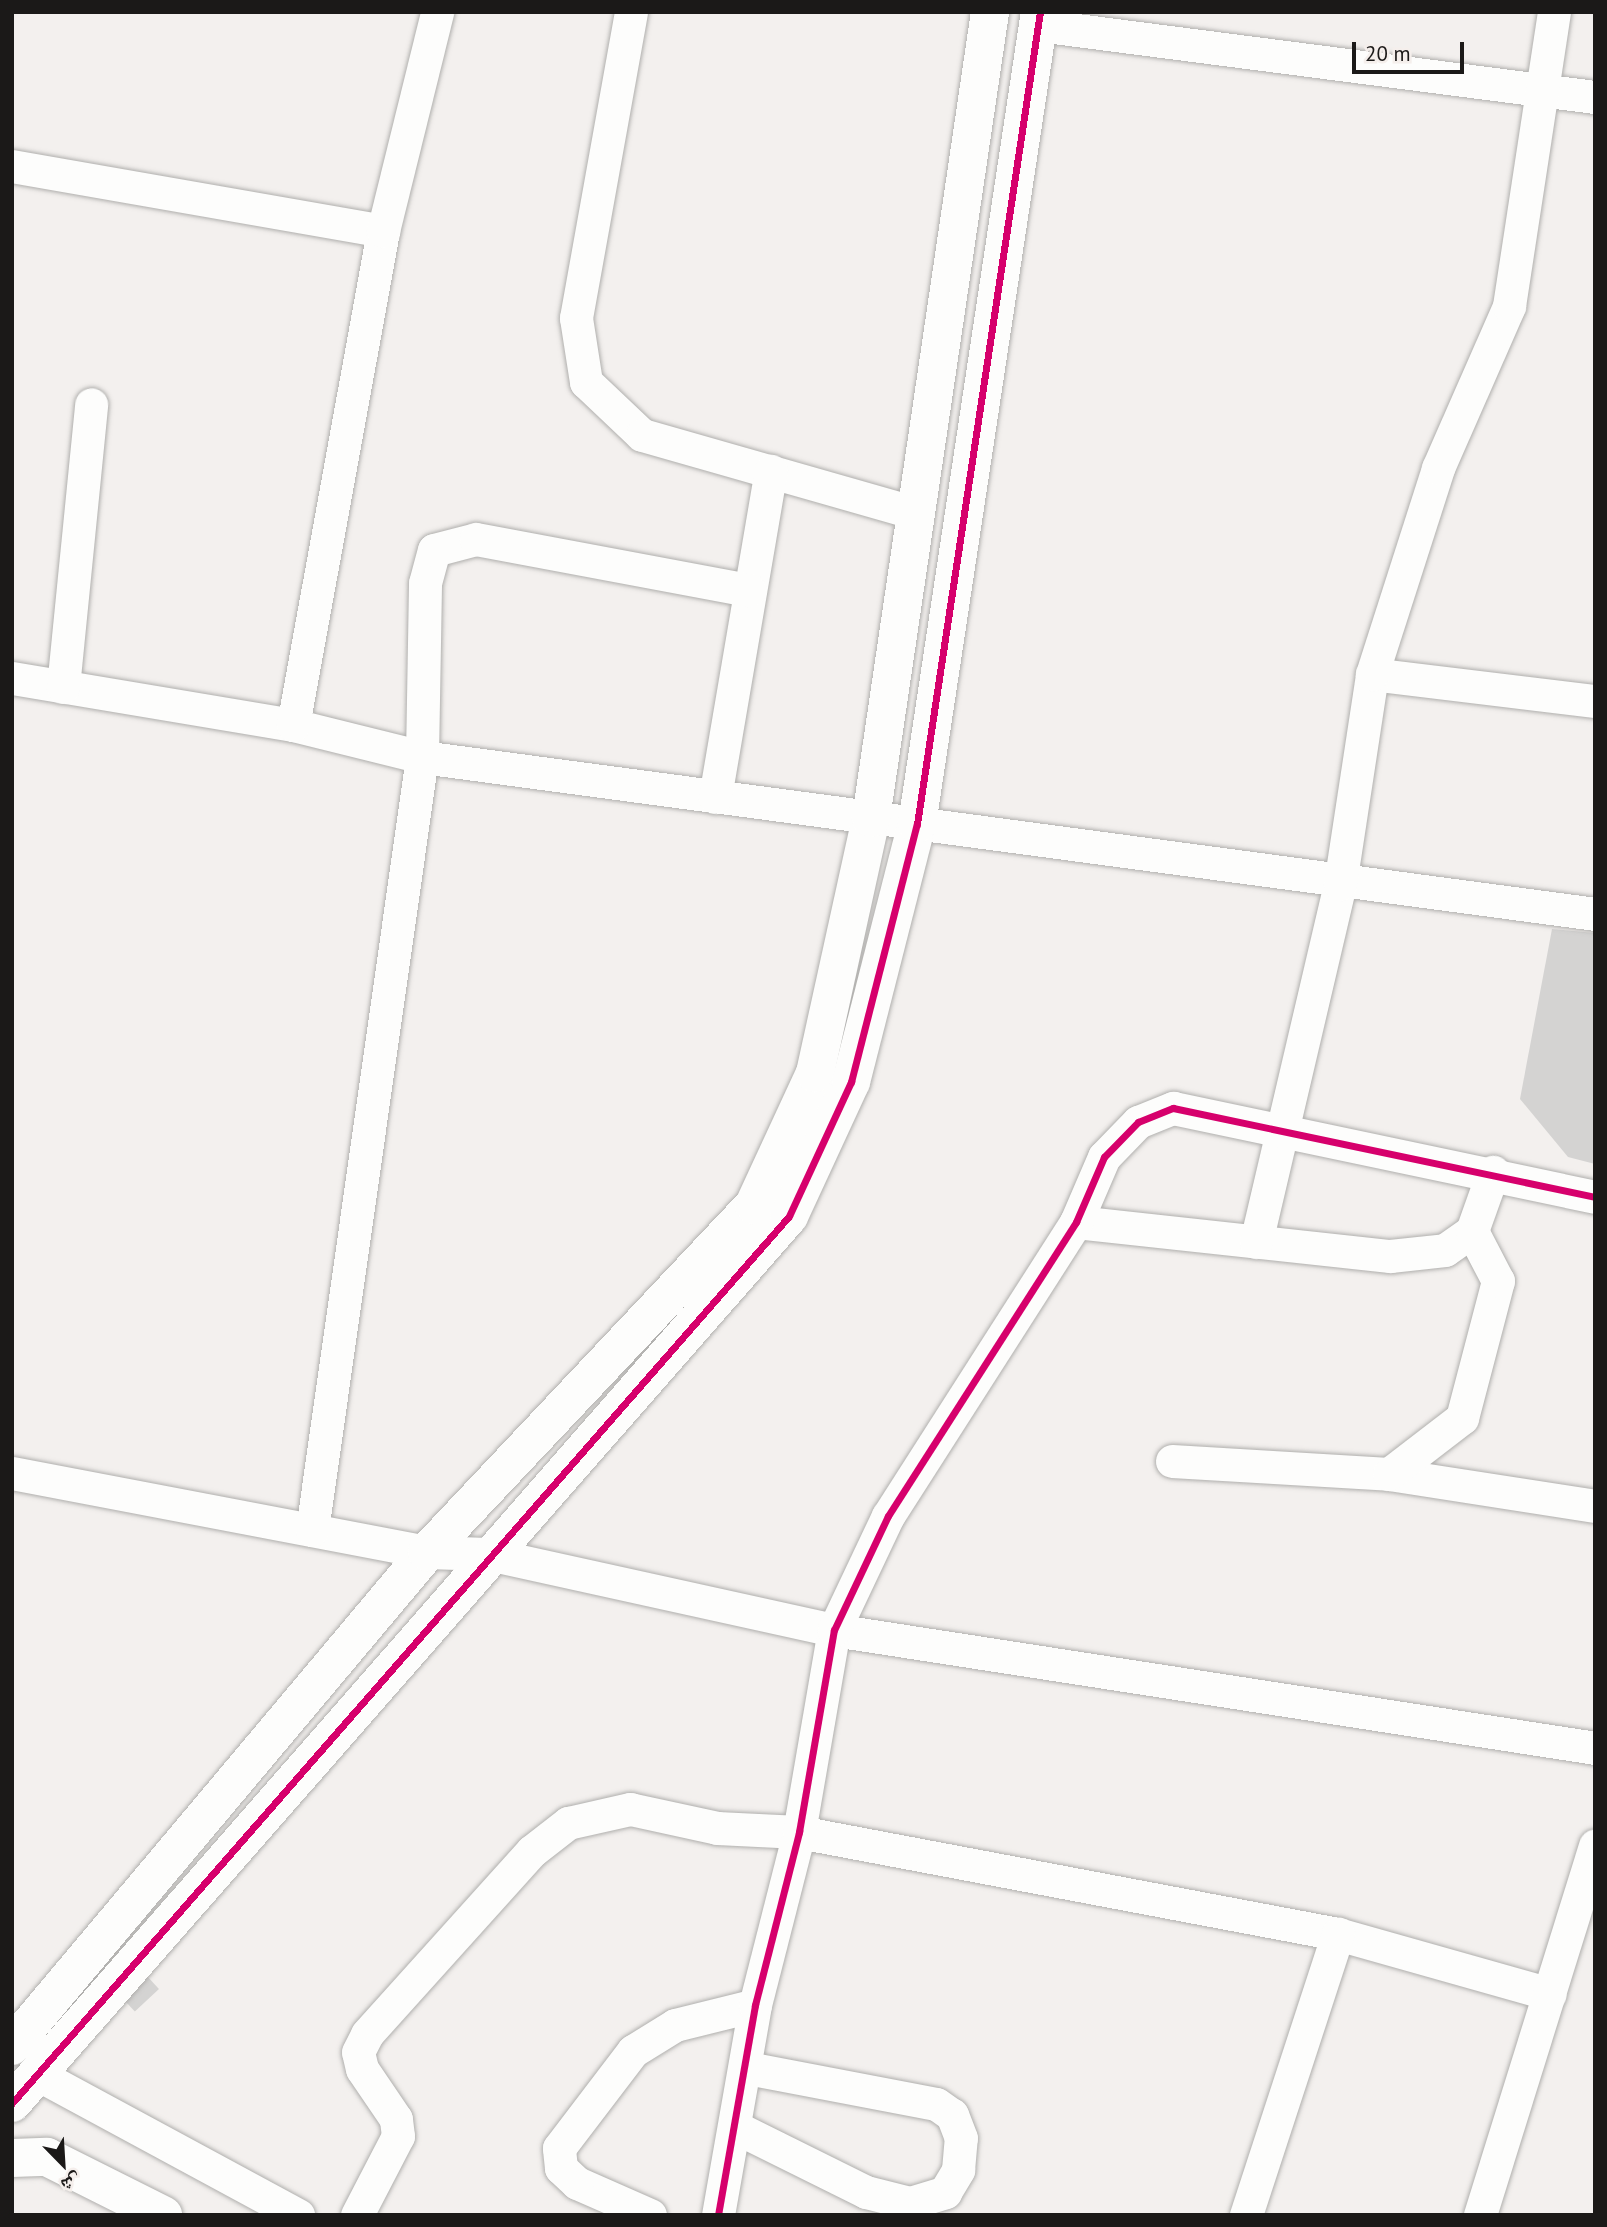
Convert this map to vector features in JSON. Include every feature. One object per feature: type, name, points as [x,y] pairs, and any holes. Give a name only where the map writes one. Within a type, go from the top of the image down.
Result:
[{"type":"street","points":[[293,725],[383,232],[437,12]]},
{"type":"street","points":[[631,12],[576,318],[586,382],[642,435],[913,512]]},
{"type":"street","points":[[12,2046],[427,1552],[754,1205],[815,1073],[871,818],[913,512],[990,12]]},
{"type":"street","points":[[1256,1242],[1340,884],[1372,674],[1438,468],[1508,306],[1546,91],[1554,12]]},
{"type":"street","points":[[12,2103],[488,1554],[789,1216],[851,1082],[917,824],[1039,19],[1595,97]]},
{"type":"street","points":[[12,166],[383,232]]},
{"type":"street","points":[[62,687],[90,404]]},
{"type":"street","points":[[715,797],[771,471]]},
{"type":"street","points":[[312,1530],[422,757],[425,583],[434,550],[476,539],[749,590]]},
{"type":"street","points":[[1372,674],[1595,701]]},
{"type":"street","points":[[12,678],[293,725],[422,757],[1340,884],[1595,914]]},
{"type":"street","points":[[718,2215],[737,2128],[755,2004],[799,1832],[834,1630],[888,1516],[1076,1222],[1104,1157],[1138,1122],[1173,1108],[1285,1127],[1595,1197]]},
{"type":"street","points":[[1076,1222],[1390,1256],[1445,1250],[1472,1231],[1493,1172]]},
{"type":"street","points":[[1390,1474],[1462,1418],[1497,1281],[1472,1231]]},
{"type":"street","points":[[1172,1461],[1390,1474],[1595,1506]]},
{"type":"street","points":[[12,1473],[427,1552],[488,1554],[834,1630],[1595,1748]]},
{"type":"street","points":[[357,2215],[398,2136],[396,2119],[362,2069],[358,2052],[532,1851],[568,1823],[631,1809],[717,1828],[799,1832],[1338,1934],[1550,1994]]},
{"type":"street","points":[[1480,2215],[1595,1845]]},
{"type":"street","points":[[1246,2215],[1338,1934]]},
{"type":"street","points":[[650,2215],[577,2183],[561,2168],[559,2148],[634,2051],[675,2025],[755,2004]]},
{"type":"street","points":[[737,2128],[866,2192],[910,2203],[945,2192],[958,2169],[961,2138],[952,2115],[936,2104],[747,2068]]},
{"type":"street","points":[[37,2074],[298,2215]]},
{"type":"street","points":[[12,2158],[47,2157],[163,2215]]},
{"type":"building","points":[[1552,929],[1595,933],[1595,1164],[1568,1157],[1520,1099]]},
{"type":"building","points":[[146,1975],[159,1989],[135,2011],[122,1998]]},
{"type":"cycle path","points":[[12,2103],[789,1216],[851,1082],[917,824],[1040,12]]},
{"type":"cycle path","points":[[718,2215],[755,2005],[799,1832],[834,1630],[888,1516],[1076,1222],[1104,1157],[1138,1122],[1173,1108],[1595,1197]]}]
